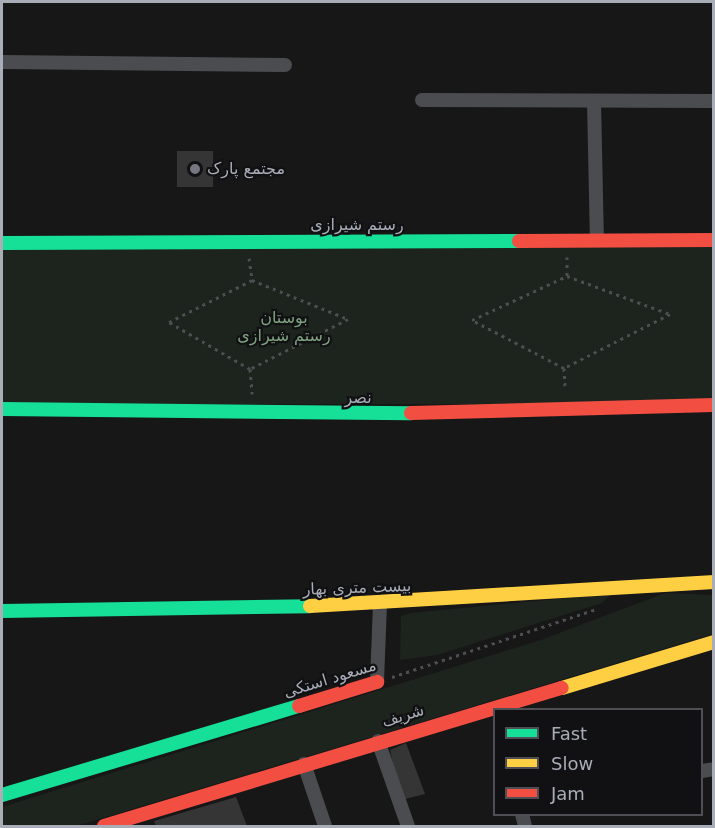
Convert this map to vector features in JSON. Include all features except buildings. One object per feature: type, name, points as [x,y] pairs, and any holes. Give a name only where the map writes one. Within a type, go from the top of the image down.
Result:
[{"type":"street","points":[[2,62],[285,65]]},
{"type":"street","points":[[422,100],[714,101]]},
{"type":"street","points":[[594,100],[597,240]]},
{"type":"street","name":"رستم شیرازی","points":[[2,243],[714,240]]},
{"type":"street","name":"نصر","points":[[2,409],[254,413],[714,405]]},
{"type":"street","name":"بیست متری بهار","points":[[2,611],[380,605],[714,582]]},
{"type":"street","points":[[377,682],[380,605]]},
{"type":"street","name":"شریف","points":[[104,826],[129,823],[378,741],[714,642]]},
{"type":"street","name":"مسعود استکی","points":[[2,795],[377,682]]},
{"type":"street","points":[[378,741],[408,826]]},
{"type":"street","points":[[304,764],[325,826]]},
{"type":"path","points":[[567,276],[670,314],[564,368],[471,320],[567,276]]},
{"type":"path","points":[[252,280],[348,319],[328,329],[250,369],[169,322],[252,280]]},
{"type":"path","points":[[564,368],[567,409]]},
{"type":"path","points":[[250,369],[254,413]]},
{"type":"path","name":"مسعود استکی","points":[[377,682],[605,606]]},
{"type":"green space","name":"بوستان رستم شیرازی","points":[[2,239],[713,239],[713,404],[2,404]]},
{"type":"green space","points":[[665,593],[713,595],[713,634],[76,826],[2,826],[2,807],[541,640]]},
{"type":"green space","points":[[611,594],[602,603],[437,655],[400,660],[401,616],[411,613]]},
{"type":"traffic: fast","points":[[2,243],[519,241]]},
{"type":"traffic: fast","points":[[2,409],[411,413]]},
{"type":"traffic: fast","points":[[2,611],[310,606]]},
{"type":"traffic: fast","points":[[2,795],[299,706]]},
{"type":"traffic: slow","points":[[310,606],[714,582]]},
{"type":"traffic: slow","points":[[562,688],[714,642]]},
{"type":"traffic: jam","points":[[519,241],[714,240]]},
{"type":"traffic: jam","points":[[411,413],[714,405]]},
{"type":"traffic: jam","points":[[299,706],[377,682]]},
{"type":"traffic: jam","points":[[496,708],[562,688]]},
{"type":"traffic: jam","points":[[104,826],[493,709]]},
{"type":"place","name":"مجتمع پارک","points":[[195,169]]}]
